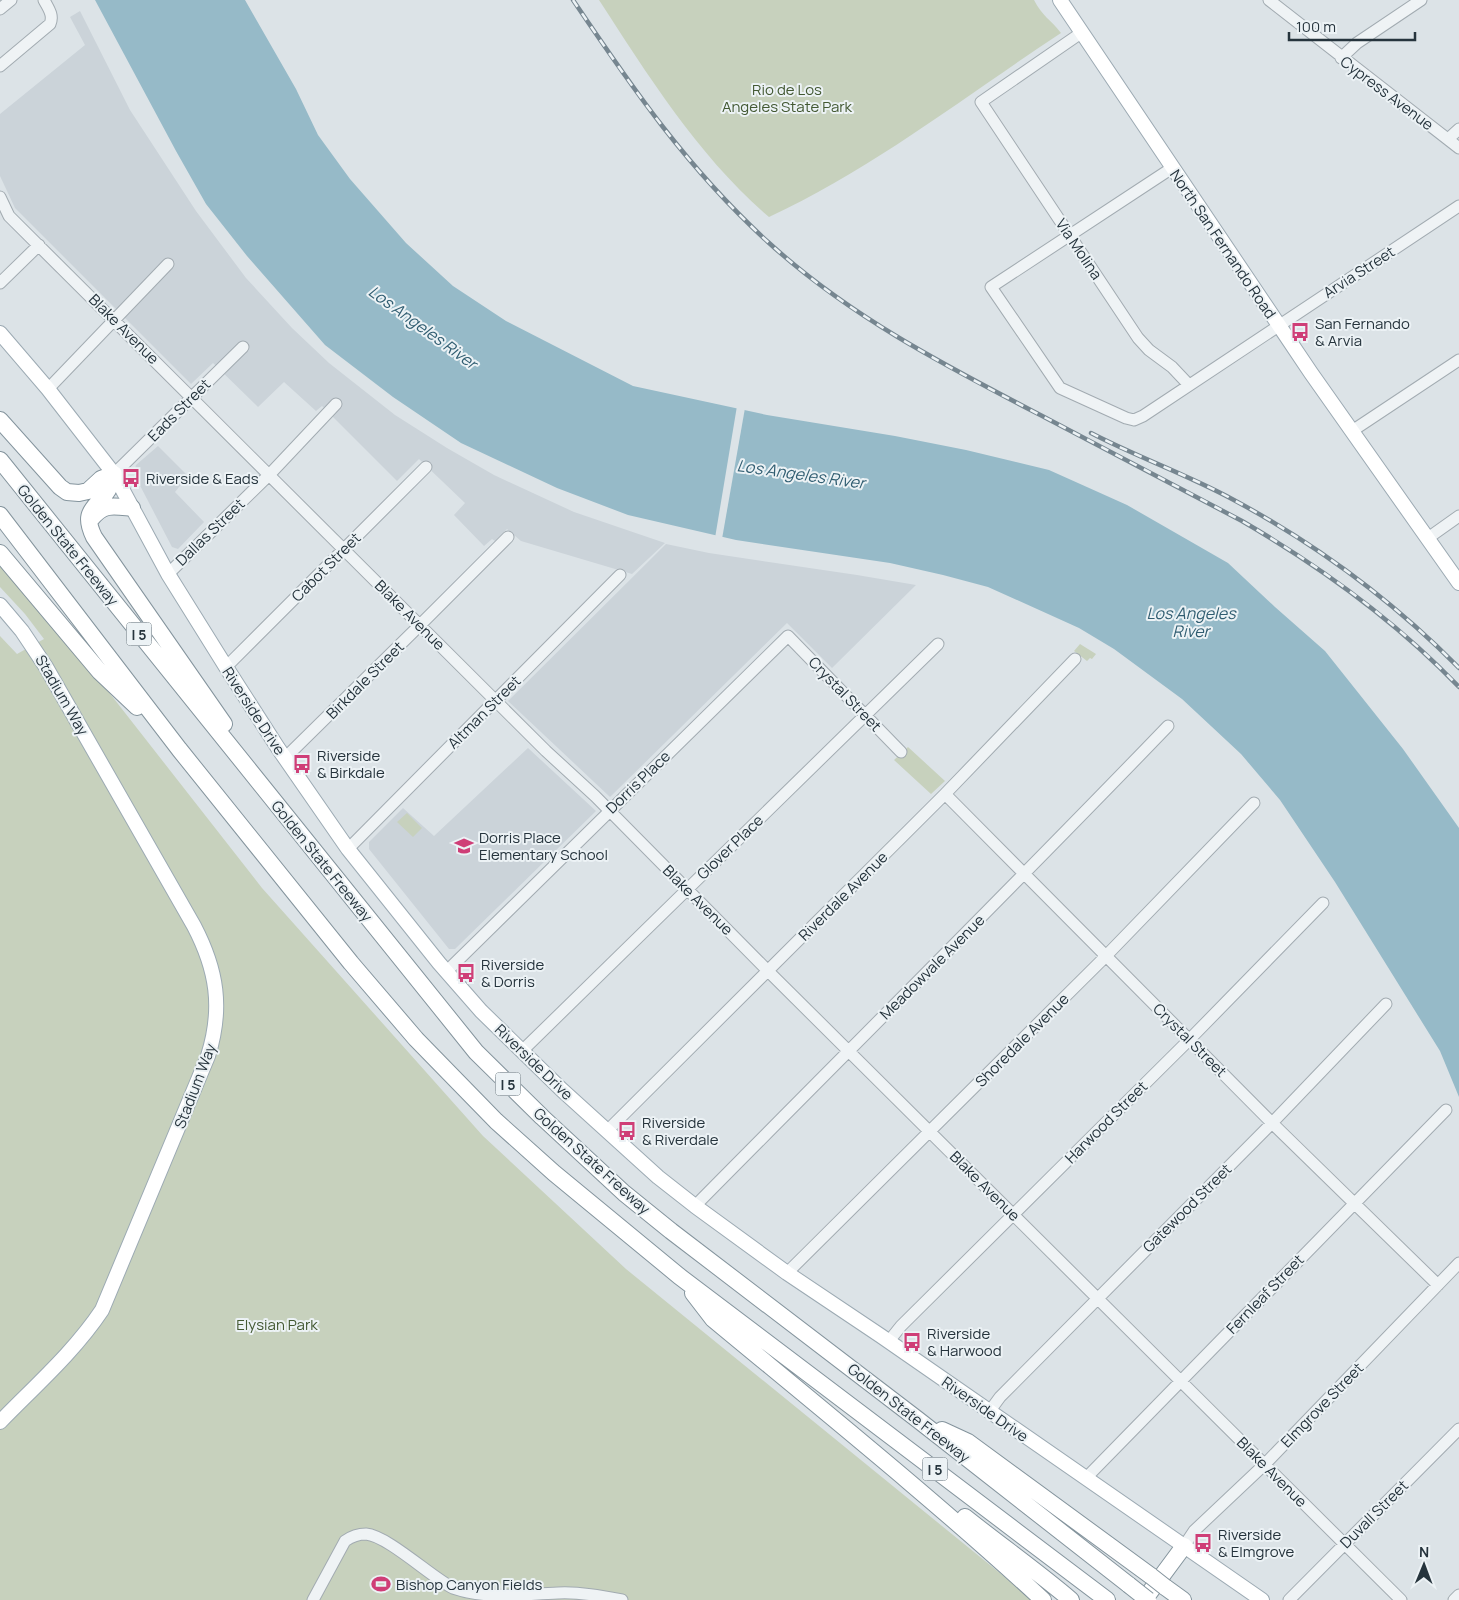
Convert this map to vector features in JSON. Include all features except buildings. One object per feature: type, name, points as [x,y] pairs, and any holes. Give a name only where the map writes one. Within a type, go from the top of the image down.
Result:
[{"type":"highway","points":[[0,420],[67,492],[79,493],[88,491],[101,479],[114,474]]},
{"type":"highway","name":"Golden State Freeway","points":[[0,460],[476,1052],[542,1117],[624,1193],[1148,1600]]},
{"type":"highway","points":[[114,474],[109,489],[94,506],[90,514],[89,521],[94,536],[254,767],[278,807]]},
{"type":"highway","points":[[89,521],[97,511],[103,508],[116,506],[132,508]]},
{"type":"highway","name":"Golden State Freeway","points":[[0,515],[179,749],[350,963],[416,1039],[496,1121],[554,1173],[679,1276],[1107,1600]]},
{"type":"highway","points":[[0,552],[100,672],[179,749]]},
{"type":"highway","points":[[679,1276],[713,1319],[875,1454],[1004,1564],[1043,1600]]},
{"type":"highway","points":[[917,1419],[968,1442],[1183,1600]]},
{"type":"highway","points":[[875,1454],[912,1475],[1071,1600]]},
{"type":"highway","points":[[1144,1600],[1184,1546]]},
{"type":"main road","name":"North San Fernando Road","points":[[1060,0],[1278,325],[1459,583]]},
{"type":"main road","name":"Riverside Drive","points":[[0,333],[114,474],[168,574],[226,667],[285,758],[348,849],[446,972],[481,1011],[562,1090],[658,1176],[695,1206],[787,1273],[1262,1600]]},
{"type":"main road","name":"Stadium Way","points":[[0,605],[22,631],[46,667],[194,926],[210,962],[217,999],[215,1028],[208,1056],[102,1310],[90,1328],[74,1346],[0,1422]]},
{"type":"street","points":[[0,9],[11,0]]},
{"type":"street","points":[[0,66],[50,24],[51,14],[44,0]]},
{"type":"street","name":"Cypress Avenue","points":[[1269,0],[1459,148]]},
{"type":"street","points":[[1342,58],[1358,43],[1422,0]]},
{"type":"street","name":"Via Molina","points":[[1081,33],[981,102],[1138,338],[1149,350],[1172,366],[1189,385]]},
{"type":"street","points":[[1448,139],[1459,129]]},
{"type":"street","points":[[1070,236],[1172,168]]},
{"type":"street","name":"Blake Avenue","points":[[0,197],[9,216],[1401,1600]]},
{"type":"street","name":"Arvia Street","points":[[1070,236],[991,287],[1060,388],[1134,420],[1143,416],[1459,206]]},
{"type":"street","points":[[0,283],[39,245]]},
{"type":"street","points":[[48,390],[168,264]]},
{"type":"street","name":"Eads Street","points":[[114,474],[243,347]]},
{"type":"street","points":[[1352,431],[1459,360]]},
{"type":"street","name":"Dallas Street","points":[[168,574],[270,474],[336,404]]},
{"type":"street","name":"Cabot Street","points":[[226,667],[426,467]]},
{"type":"street","points":[[1428,538],[1459,516]]},
{"type":"street","name":"Birkdale Street","points":[[285,758],[508,536]]},
{"type":"street","name":"Altman Street","points":[[348,849],[620,575]]},
{"type":"street","name":"Crystal Street","points":[[788,636],[901,752]]},
{"type":"street","name":"Dorris Place","points":[[446,972],[788,636]]},
{"type":"street","name":"Glover Place","points":[[523,1050],[938,644]]},
{"type":"street","name":"Riverdale Avenue","points":[[607,1131],[945,794],[1075,659]]},
{"type":"street","name":"Meadowvale Avenue","points":[[695,1206],[1025,874],[1168,726]]},
{"type":"street","name":"Crystal Street","points":[[945,794],[1272,1123],[1438,1285]]},
{"type":"street","name":"Shoredale Avenue","points":[[787,1273],[1106,956],[1254,803]]},
{"type":"street","name":"Harwood Street","points":[[888,1341],[1323,903]]},
{"type":"street","name":"Gatewood Street","points":[[989,1412],[1000,1397],[1272,1123],[1386,1004]]},
{"type":"street","name":"Fernleaf Street","points":[[1086,1478],[1446,1110]]},
{"type":"street","name":"Elmgrove Street","points":[[1184,1546],[1194,1532],[1265,1464],[1459,1263]]},
{"type":"street","name":"Duvall Street","points":[[1289,1600],[1459,1429]]},
{"type":"street","points":[[313,1600],[345,1540],[360,1534],[375,1537],[454,1588],[485,1598],[577,1593],[622,1600]]},
{"type":"street","points":[[1454,1600],[1459,1595]]},
{"type":"shaded area","points":[[80,11],[130,110],[196,211],[246,278],[292,328],[329,363],[395,415],[494,475],[574,512],[665,543],[632,574],[521,541],[507,529],[495,541],[492,539],[484,546],[454,515],[465,503],[419,459],[397,481],[322,406],[316,411],[284,382],[258,407],[213,363],[191,384],[15,208],[0,176],[0,114],[85,45],[70,17]]},
{"type":"shaded area","points":[[158,446],[188,476],[175,492],[204,522],[178,549],[172,547],[134,474],[136,465]]},
{"type":"shaded area","points":[[666,544],[709,553],[916,585],[832,668],[787,623],[610,797],[508,701]]},
{"type":"shaded area","name":"Dorris Place Elementary School","points":[[528,748],[596,811],[455,949],[449,949],[369,849],[369,842],[403,808],[434,836]]},
{"type":"green space","name":"Rio de Los Angeles State Park","points":[[599,0],[1034,0],[1043,14],[1061,33],[882,154],[808,198],[769,217],[720,169],[676,115]]},
{"type":"green space","name":"Elysian Park","points":[[0,565],[86,663],[262,888],[483,1136],[626,1269],[1033,1600],[0,1600],[0,636],[17,654],[44,639],[25,614],[0,587]]},
{"type":"green space","points":[[1080,644],[1096,654],[1092,659],[1090,658],[1087,661],[1074,651]]},
{"type":"green space","points":[[908,747],[945,781],[931,794],[894,760]]},
{"type":"green space","points":[[407,813],[422,828],[413,837],[397,822]]},
{"type":"water","name":"Los Angeles River","points":[[95,0],[245,0],[296,89],[318,135],[350,179],[406,243],[453,286],[506,321],[633,386],[767,415],[966,450],[1049,470],[1127,505],[1228,563],[1325,651],[1403,749],[1459,828],[1459,1097],[1440,1051],[1335,882],[1280,800],[1241,754],[1182,699],[1114,649],[1079,628],[988,587],[890,563],[736,540],[628,515],[557,488],[461,443],[393,397],[325,345],[247,256],[206,204]]},
{"type":"pier","points":[[737,406],[745,408],[722,539],[715,538]]},
{"type":"railway","points":[[573,0],[640,96],[687,157],[739,214],[799,269],[866,317],[937,360],[1242,521],[1300,557],[1329,576],[1383,617],[1459,687]]},
{"type":"railway","points":[[1091,433],[1215,490],[1263,516],[1323,554],[1407,619],[1459,668]]},
{"type":"place","name":"San Fernando & Arvia","points":[[1300,332]]},
{"type":"place","name":"Riverside & Eads","points":[[131,478]]},
{"type":"place","name":"Riverside & Birkdale","points":[[302,764]]},
{"type":"place","name":"Dorris Place Elementary School","points":[[464,846]]},
{"type":"place","name":"Riverside & Dorris","points":[[466,973]]},
{"type":"place","name":"Riverside & Riverdale","points":[[627,1131]]},
{"type":"place","name":"Riverside & Harwood","points":[[912,1342]]},
{"type":"place","name":"Riverside & Elmgrove","points":[[1203,1543]]},
{"type":"place","name":"Bishop Canyon Fields","points":[[381,1584]]}]
